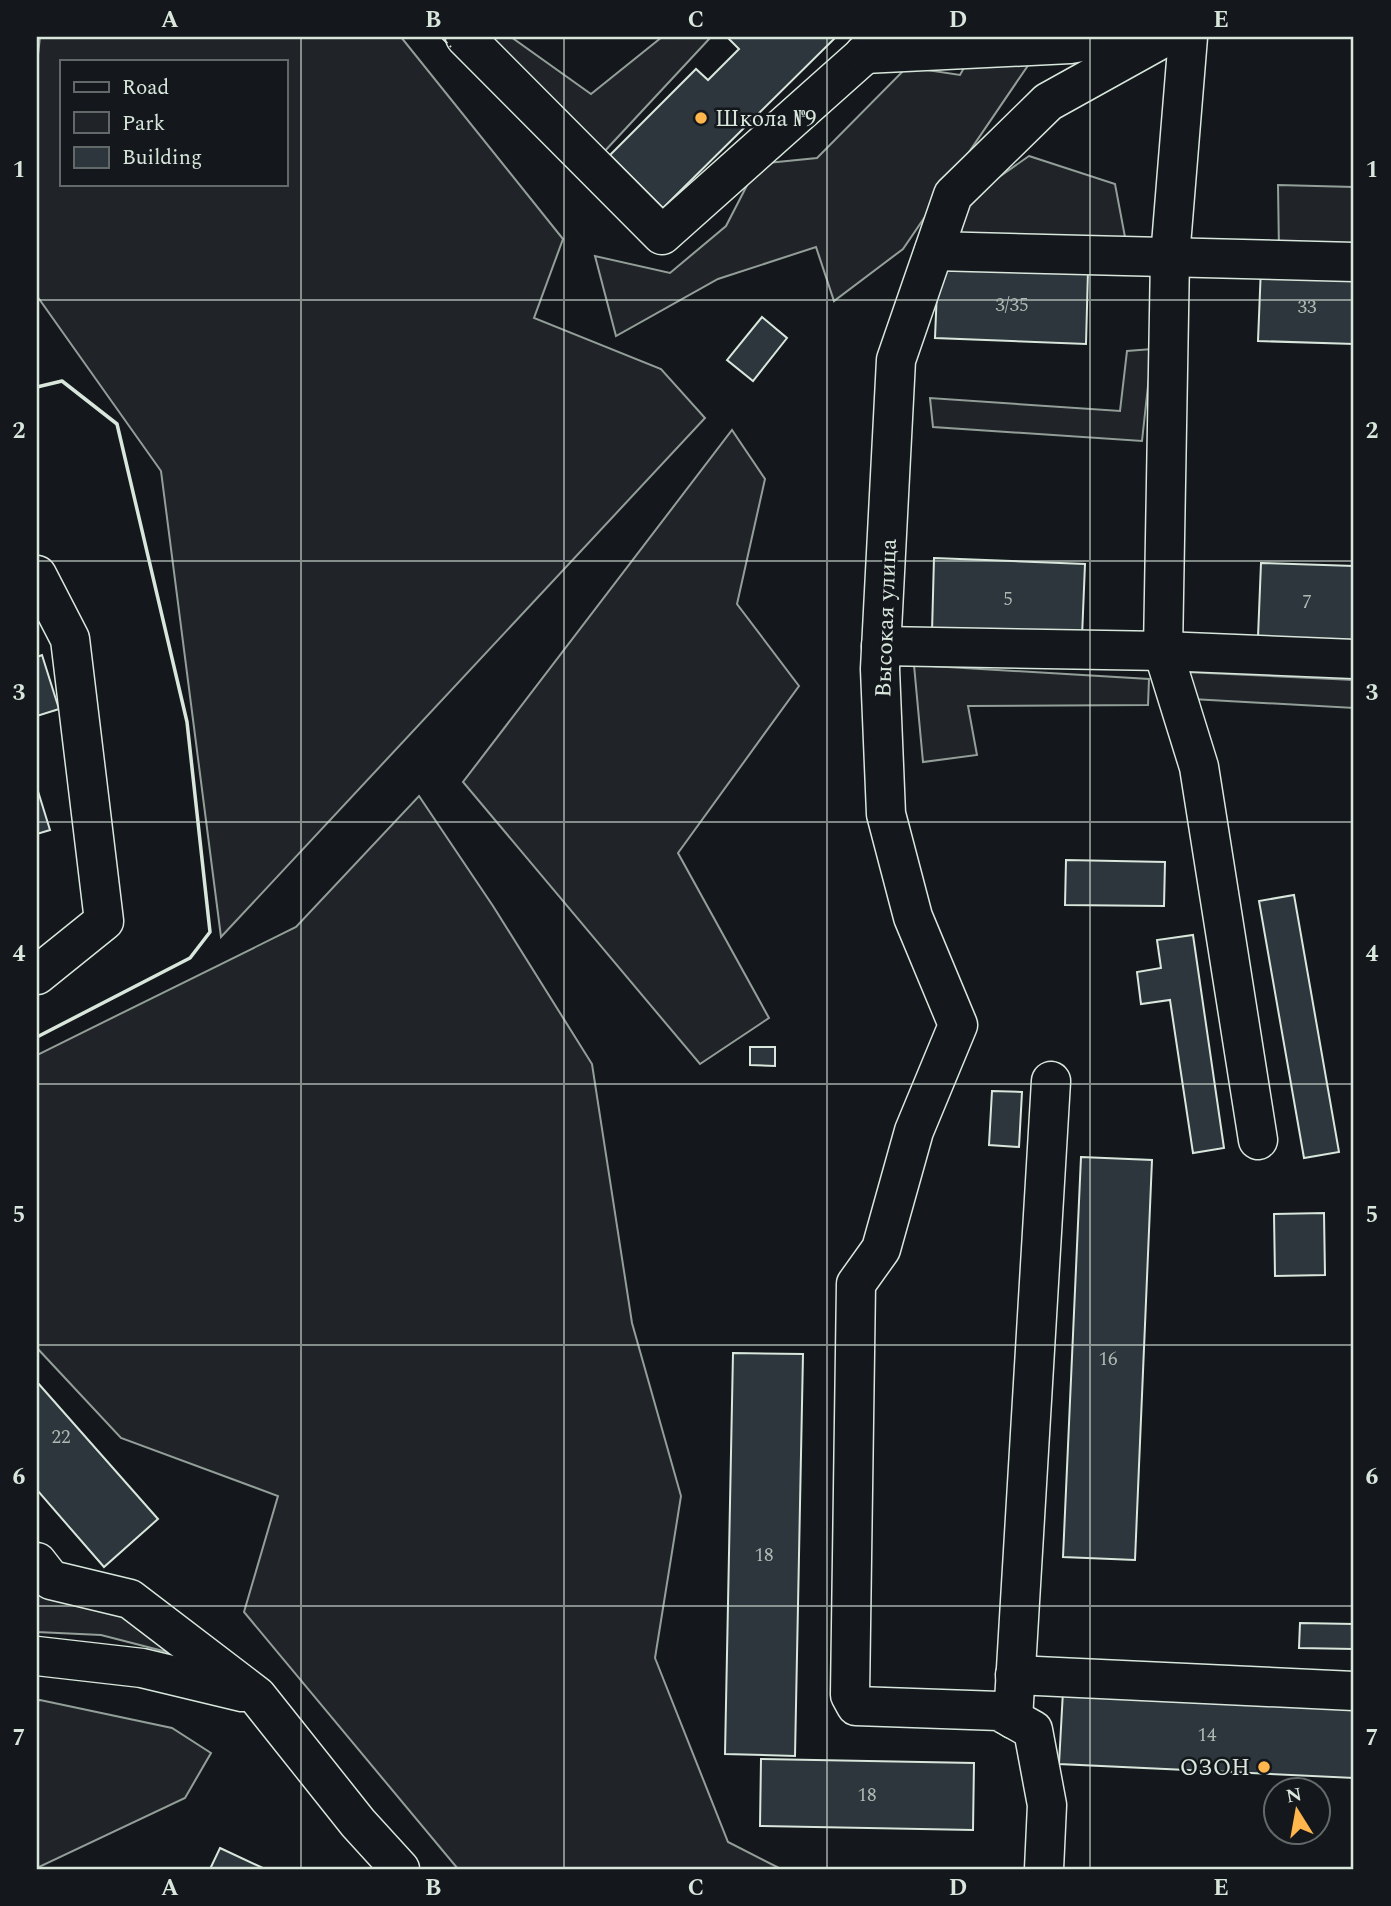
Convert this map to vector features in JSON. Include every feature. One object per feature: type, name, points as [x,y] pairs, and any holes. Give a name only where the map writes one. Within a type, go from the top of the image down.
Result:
[{"type":"street","points":[[465,37],[662,235],[874,46],[1070,44],[1111,37]]},
{"type":"street","name":"Высокая улица","points":[[1013,1719],[999,1711],[856,1706],[850,1695],[856,1284],[881,1249],[914,1131],[958,1025],[913,917],[886,814],[881,646],[896,360],[953,195],[1048,102],[1165,37]]},
{"type":"street","points":[[1188,37],[1170,257],[1163,651],[1199,767],[1258,1140]]},
{"type":"street","points":[[934,251],[1354,262]]},
{"type":"street","points":[[37,575],[70,639],[104,921],[37,975]]},
{"type":"street","points":[[881,646],[1163,651],[1354,659]]},
{"type":"street","points":[[1044,1869],[1047,1805],[1033,1730],[1013,1719],[1051,1081]]},
{"type":"street","points":[[37,1562],[51,1580],[130,1599],[257,1696],[358,1823],[400,1869]]},
{"type":"street","points":[[37,1656],[142,1668],[257,1696]]},
{"type":"street","points":[[1015,1675],[1354,1691]]},
{"type":"green space","points":[[40,37],[401,37],[563,239],[534,318],[661,369],[705,418],[221,937],[161,471],[37,296],[37,64]]},
{"type":"green space","points":[[494,37],[511,37],[591,94],[662,37],[711,37],[602,154],[480,48]]},
{"type":"green space","points":[[981,37],[1029,64],[903,249],[834,301],[816,247],[718,279],[616,336],[595,256],[670,273],[726,226],[758,164],[817,158],[907,67],[960,75]]},
{"type":"green space","points":[[1029,156],[1115,184],[1125,237],[959,240],[969,198]]},
{"type":"green space","points":[[1278,185],[1354,187],[1354,253],[1279,251]]},
{"type":"green space","points":[[1152,349],[1142,441],[933,427],[930,398],[1120,411],[1127,351]]},
{"type":"green space","points":[[732,430],[765,479],[737,604],[799,686],[678,853],[769,1018],[700,1064],[463,782]]},
{"type":"green space","points":[[914,665],[1149,679],[1148,705],[968,706],[977,755],[923,762]]},
{"type":"green space","points":[[1185,672],[1354,680],[1354,708],[1192,699]]},
{"type":"green space","points":[[419,796],[493,906],[592,1064],[632,1323],[681,1496],[655,1658],[728,1842],[781,1869],[458,1869],[244,1612],[278,1496],[121,1438],[37,1348],[37,1055],[296,927]]},
{"type":"green space","points":[[37,1578],[171,1606],[210,1663],[101,1635],[37,1632]]},
{"type":"green space","points":[[37,1701],[172,1728],[211,1753],[185,1798],[37,1868]]},
{"type":"building","name":"Школа №9","points":[[727,37],[836,37],[663,208],[610,155],[696,69],[708,80],[739,49]]},
{"type":"building","points":[[938,265],[1088,270],[1086,344],[935,338]]},
{"type":"building","points":[[1261,267],[1354,271],[1354,344],[1258,341]]},
{"type":"building","points":[[762,317],[787,338],[753,381],[727,360]]},
{"type":"building","points":[[934,558],[1085,564],[1082,637],[932,632]]},
{"type":"building","points":[[1261,563],[1354,566],[1354,640],[1258,637]]},
{"type":"building","points":[[42,655],[59,709],[37,716],[37,657]]},
{"type":"building","points":[[37,788],[50,830],[37,834]]},
{"type":"building","points":[[1066,860],[1165,862],[1164,906],[1065,905]]},
{"type":"building","points":[[1294,895],[1339,1152],[1304,1158],[1259,901]]},
{"type":"building","points":[[1193,935],[1224,1148],[1193,1153],[1170,1000],[1141,1004],[1137,972],[1161,968],[1157,940]]},
{"type":"building","points":[[750,1047],[775,1047],[775,1066],[750,1065]]},
{"type":"building","points":[[992,1091],[1022,1092],[1019,1147],[989,1145]]},
{"type":"building","points":[[1081,1157],[1152,1160],[1135,1560],[1063,1557]]},
{"type":"building","points":[[1324,1213],[1325,1275],[1275,1276],[1274,1214]]},
{"type":"building","points":[[733,1353],[803,1354],[795,1756],[725,1754]]},
{"type":"building","points":[[37,1382],[158,1519],[104,1567],[37,1490]]},
{"type":"building","points":[[1300,1623],[1354,1624],[1354,1649],[1299,1648]]},
{"type":"building","points":[[1063,1691],[1354,1705],[1354,1778],[1059,1764]]},
{"type":"building","points":[[761,1759],[974,1763],[973,1830],[760,1826]]},
{"type":"building","points":[[220,1848],[265,1869],[210,1869]]},
{"type":"fence","points":[[441,37],[451,47]]},
{"type":"wall","points":[[37,387],[62,381],[117,424],[187,722],[210,932],[190,958],[37,1037]]},
{"type":"place","name":"Школа №9","points":[[701,118]]},
{"type":"place","name":"ОЗОН","points":[[1264,1767]]}]
